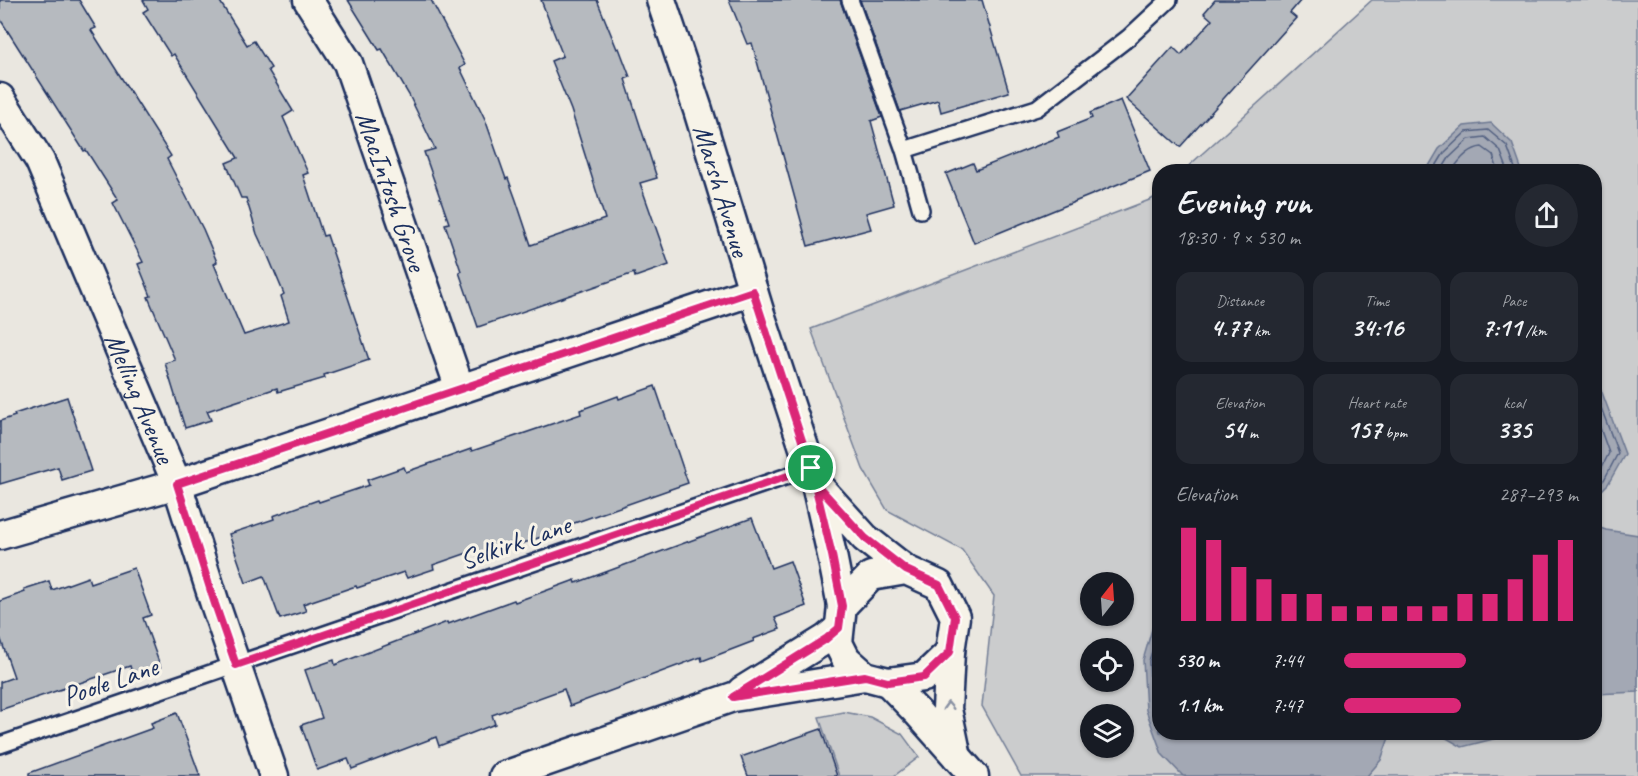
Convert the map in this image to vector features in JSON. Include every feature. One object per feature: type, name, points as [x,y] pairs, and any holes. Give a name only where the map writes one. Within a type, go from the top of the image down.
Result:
[{"type":"street","name":"MacIntosh Grove","points":[[308,0],[348,63],[460,389]]},
{"type":"street","name":"Marsh Avenue","points":[[661,0],[814,476],[832,555],[840,617]]},
{"type":"street","name":"Melling Avenue","points":[[0,98],[40,161],[177,484],[274,776]]},
{"type":"street","points":[[0,535],[177,484],[753,291]]},
{"type":"street","name":"Marsh Avenue","points":[[814,476],[865,538],[906,570]]},
{"type":"street","points":[[733,697],[826,639],[871,576],[906,570],[939,585],[955,617],[950,652],[947,709],[966,768]]},
{"type":"street","points":[[840,617],[838,643],[846,659],[877,679],[918,713],[966,768]]},
{"type":"street","points":[[504,776],[733,697],[877,679],[924,677],[950,652]]},
{"type":"lane","points":[[850,0],[904,150],[921,210]]},
{"type":"lane","points":[[904,150],[1037,108],[1128,38],[1169,0]]},
{"type":"lane","name":"Selkirk Lane","points":[[236,665],[814,476]]},
{"type":"lane","name":"Poole Lane","points":[[0,745],[236,665]]},
{"type":"shaded area","points":[[1372,0],[1638,0],[1638,776],[1021,776],[982,706],[994,596],[962,550],[887,510],[863,469],[811,329],[1152,199],[1152,740],[1602,740],[1602,164],[1191,164]]},
{"type":"shaded area","points":[[844,712],[870,717],[902,734],[919,757],[894,776],[839,776],[819,717]]},
{"type":"water","points":[[1491,123],[1512,143],[1520,164],[1430,164],[1439,149],[1464,126]]},
{"type":"water","points":[[1602,392],[1625,454],[1608,484],[1602,490]]},
{"type":"water","points":[[1602,529],[1638,535],[1638,692],[1602,694]]},
{"type":"water","points":[[1152,629],[1152,726],[1146,710],[1143,660]]},
{"type":"water","points":[[1157,740],[1388,740],[1381,760],[1367,776],[1183,776],[1162,754]]},
{"type":"water","points":[[1450,740],[1489,740],[1462,747]]},
{"type":"building","points":[[0,0],[79,0],[96,28],[91,30],[171,156],[167,159],[203,229],[217,262],[214,264],[244,335],[289,321],[281,296],[284,294],[257,234],[246,198],[241,198],[226,163],[238,158],[174,54],[171,56],[143,12],[148,9],[143,0],[219,0],[247,45],[254,41],[271,68],[268,70],[293,111],[283,117],[308,173],[303,175],[323,236],[327,235],[369,360],[324,375],[325,378],[278,392],[277,388],[207,411],[211,420],[185,428],[165,363],[175,360],[148,297],[151,296],[138,264],[143,262],[113,203],[118,200],[0,19]]},
{"type":"building","points":[[348,0],[431,0],[465,65],[460,68],[485,119],[531,245],[605,219],[571,110],[551,61],[563,56],[541,0],[597,0],[630,77],[625,79],[657,178],[640,183],[669,265],[635,277],[634,273],[478,327],[445,224],[449,223],[424,152],[435,149],[409,95],[382,49],[379,50]]},
{"type":"building","points":[[729,0],[840,0],[882,117],[871,121],[894,205],[866,213],[871,229],[808,246],[752,43],[747,44]]},
{"type":"building","points":[[860,0],[982,0],[1009,92],[941,112],[938,100],[900,111]]},
{"type":"building","points":[[1215,0],[1301,0],[1290,13],[1296,18],[1180,147],[1126,99],[1173,47],[1181,55],[1212,20],[1204,13]]},
{"type":"building","points":[[1121,100],[1150,171],[974,243],[946,174],[973,163],[976,170],[1059,137],[1057,132],[1092,118],[1090,113]]},
{"type":"building","points":[[655,386],[688,483],[515,546],[514,542],[477,555],[476,550],[433,565],[434,569],[407,578],[404,572],[357,588],[356,586],[303,604],[306,611],[280,619],[264,576],[246,583],[229,534],[274,519],[273,516],[318,500],[319,502],[369,485],[367,480],[404,467],[406,472],[471,449],[472,451],[581,414],[580,410],[618,396],[619,399]]},
{"type":"building","points":[[67,397],[91,471],[62,480],[58,467],[0,484],[0,421],[15,416],[14,414]]},
{"type":"building","points":[[752,518],[771,568],[790,561],[806,606],[775,618],[780,629],[702,661],[701,657],[570,706],[564,689],[492,715],[495,724],[439,746],[436,737],[352,769],[348,759],[317,770],[301,725],[322,718],[305,670],[334,660],[335,665],[447,622],[448,624],[575,580],[576,583]]},
{"type":"building","points":[[134,568],[151,615],[143,618],[161,668],[134,678],[130,666],[0,710],[0,682],[14,677],[0,637],[0,601],[25,592],[24,589],[49,581],[52,590],[88,577],[90,583]]},
{"type":"building","points":[[177,713],[200,776],[29,776],[29,773],[153,728],[151,723]]},
{"type":"building","points":[[821,729],[837,776],[748,776],[741,757]]},
{"type":"route","points":[[811,468],[236,665],[177,484],[753,291],[767,337],[811,468],[816,484],[842,606],[839,628],[826,639],[733,697],[865,676],[888,682],[924,677],[950,652],[955,617],[939,585],[906,570],[865,538],[816,484],[811,468]]}]
